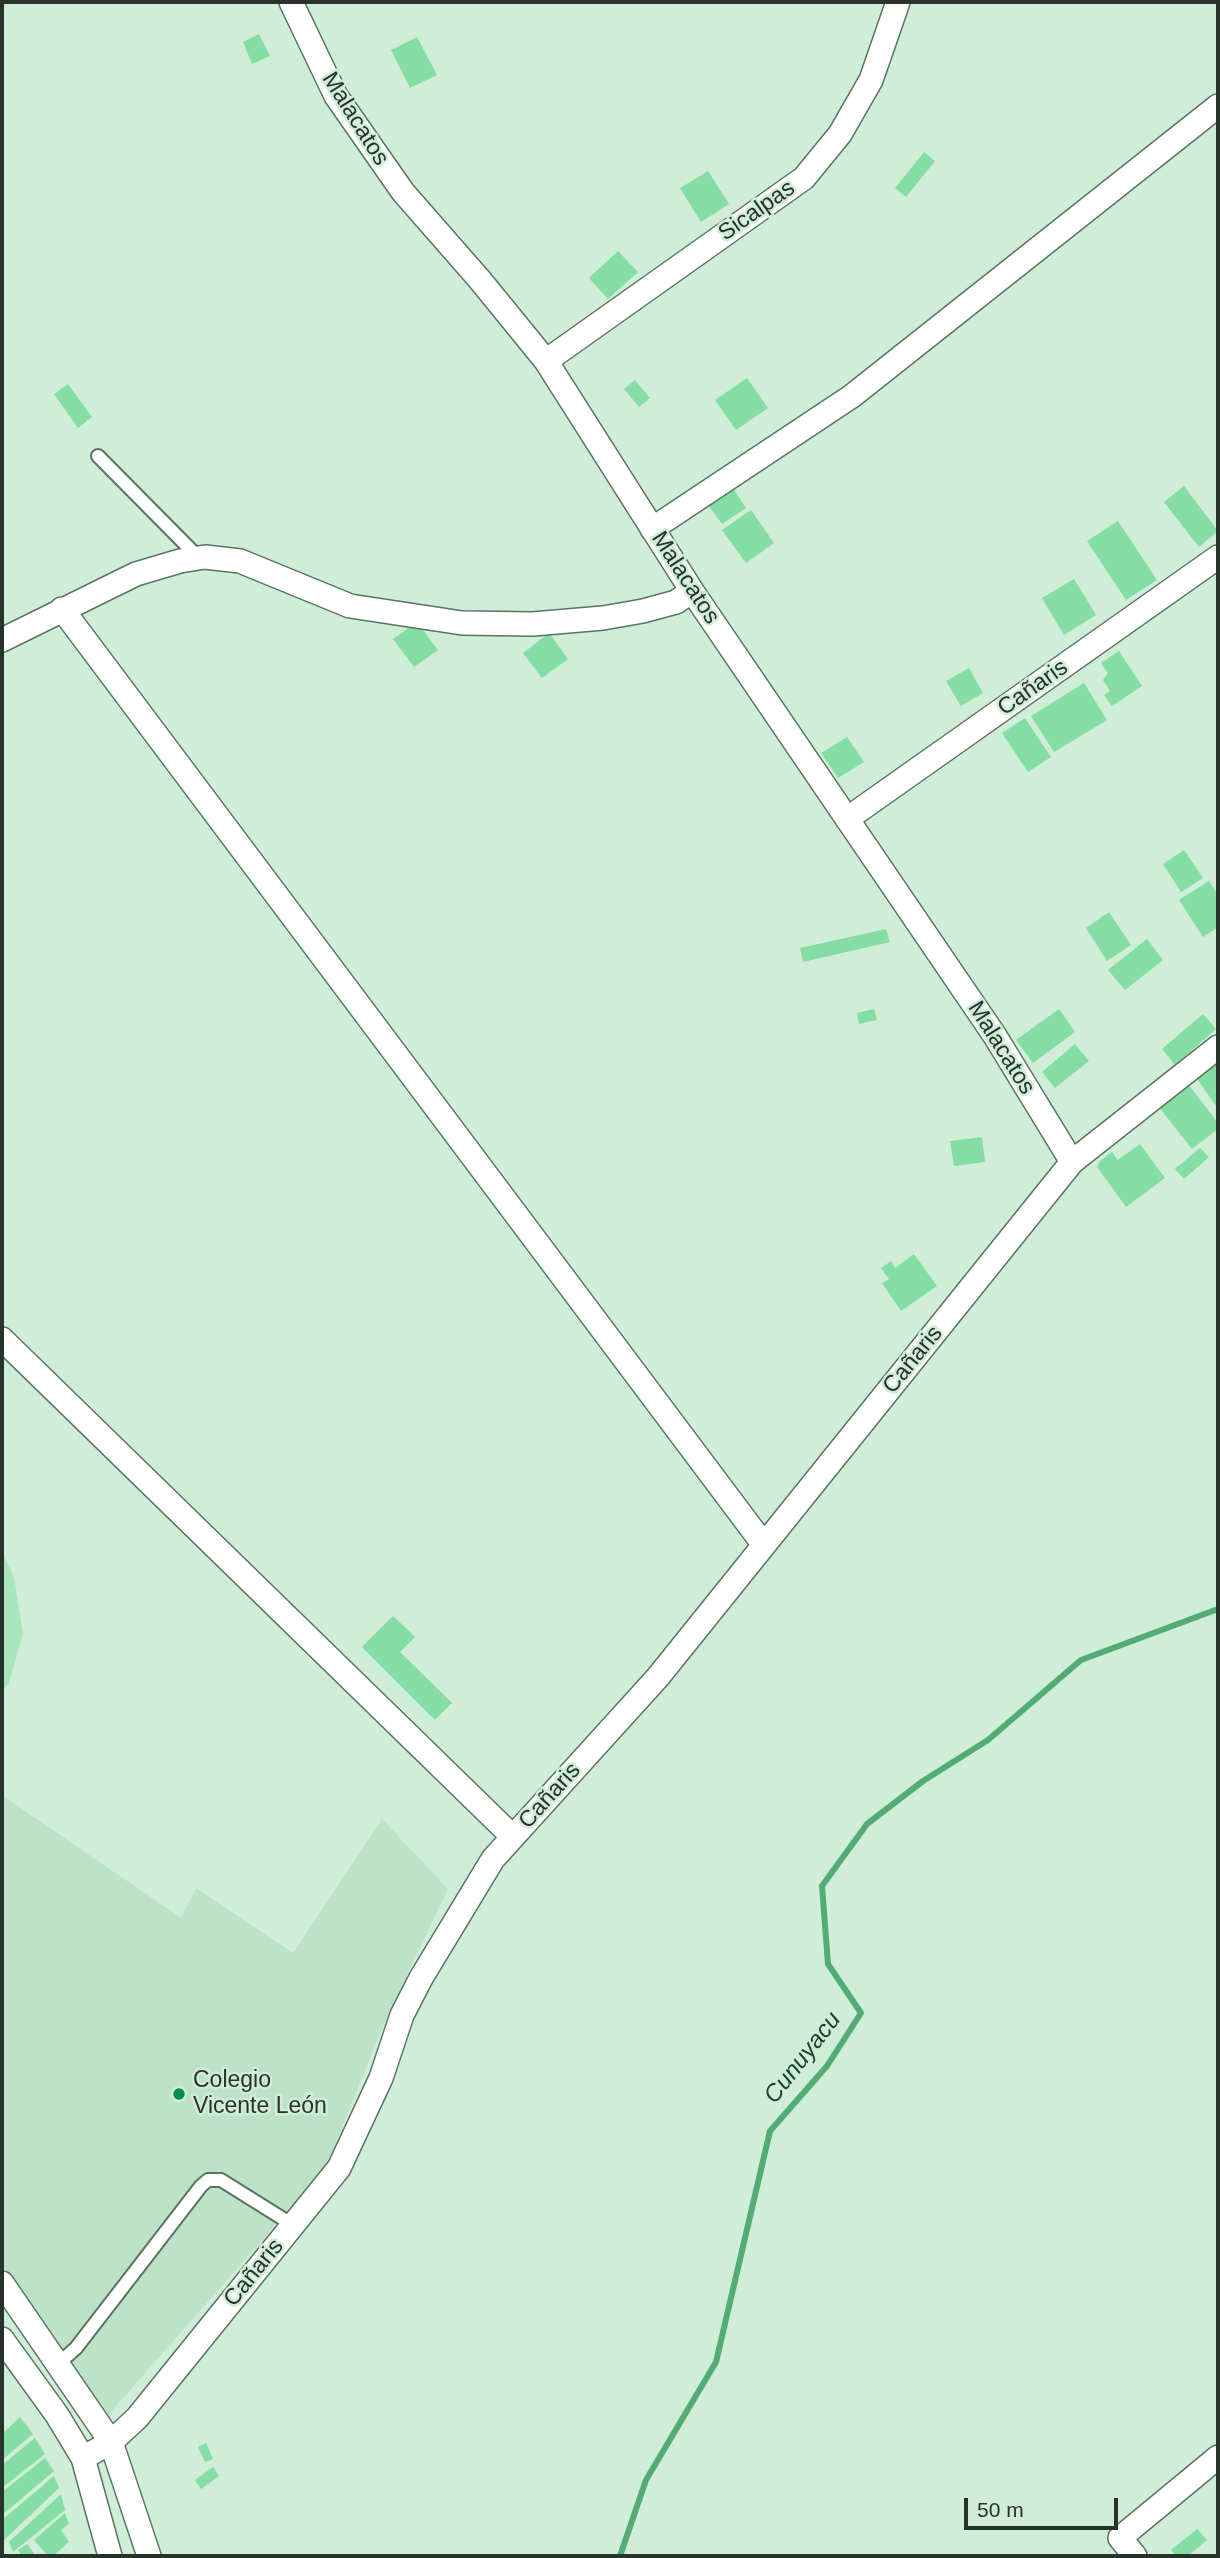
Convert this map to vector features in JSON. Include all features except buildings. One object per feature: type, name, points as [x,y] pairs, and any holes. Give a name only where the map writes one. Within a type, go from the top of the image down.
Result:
[{"type":"street","name":"Malacatos","points":[[291,2],[336,96],[403,192],[546,360],[692,591],[995,1036],[1072,1162]]},
{"type":"street","name":"Sicalpas","points":[[546,360],[804,178],[840,134],[871,80],[898,2]]},
{"type":"street","points":[[652,529],[852,396],[1218,106]]},
{"type":"street","name":"Cañaris","points":[[848,819],[1218,557]]},
{"type":"street","points":[[2,640],[136,574],[154,567],[199,558],[240,561],[349,606],[462,623],[533,624],[603,618],[676,602],[692,591]]},
{"type":"street","points":[[62,609],[764,1545]]},
{"type":"street","name":"Cañaris","points":[[83,2458],[111,2442],[137,2418],[339,2168],[381,2078],[402,2015],[421,1978],[493,1859],[658,1677],[1072,1162],[1218,1046]]},
{"type":"street","points":[[2,1339],[513,1837]]},
{"type":"street","points":[[2,2283],[111,2442],[143,2553]]},
{"type":"street","points":[[2,2339],[57,2416],[83,2458],[110,2556]]},
{"type":"street","points":[[1135,2556],[1120,2538],[1218,2457]]},
{"type":"lane","points":[[98,456],[199,558]]},
{"type":"lane","points":[[58,2364],[76,2348],[208,2180],[221,2180],[293,2225]]},
{"type":"shaded area","points":[[2,1552],[14,1577],[23,1634],[9,1683],[2,1692]]},
{"type":"shaded area","name":"Colegio Vicente León","points":[[2,1795],[181,1918],[196,1888],[293,1953],[382,1819],[448,1889],[386,2019],[325,2169],[108,2415],[2,2265]]},
{"type":"waterway","name":"Cunuyacu","points":[[620,2556],[646,2480],[716,2362],[770,2131],[827,2066],[861,2013],[828,1964],[822,1886],[867,1824],[923,1781],[988,1740],[1081,1660],[1218,1609]]},
{"type":"place","name":"Colegio Vicente León","points":[[179,2094]]}]
